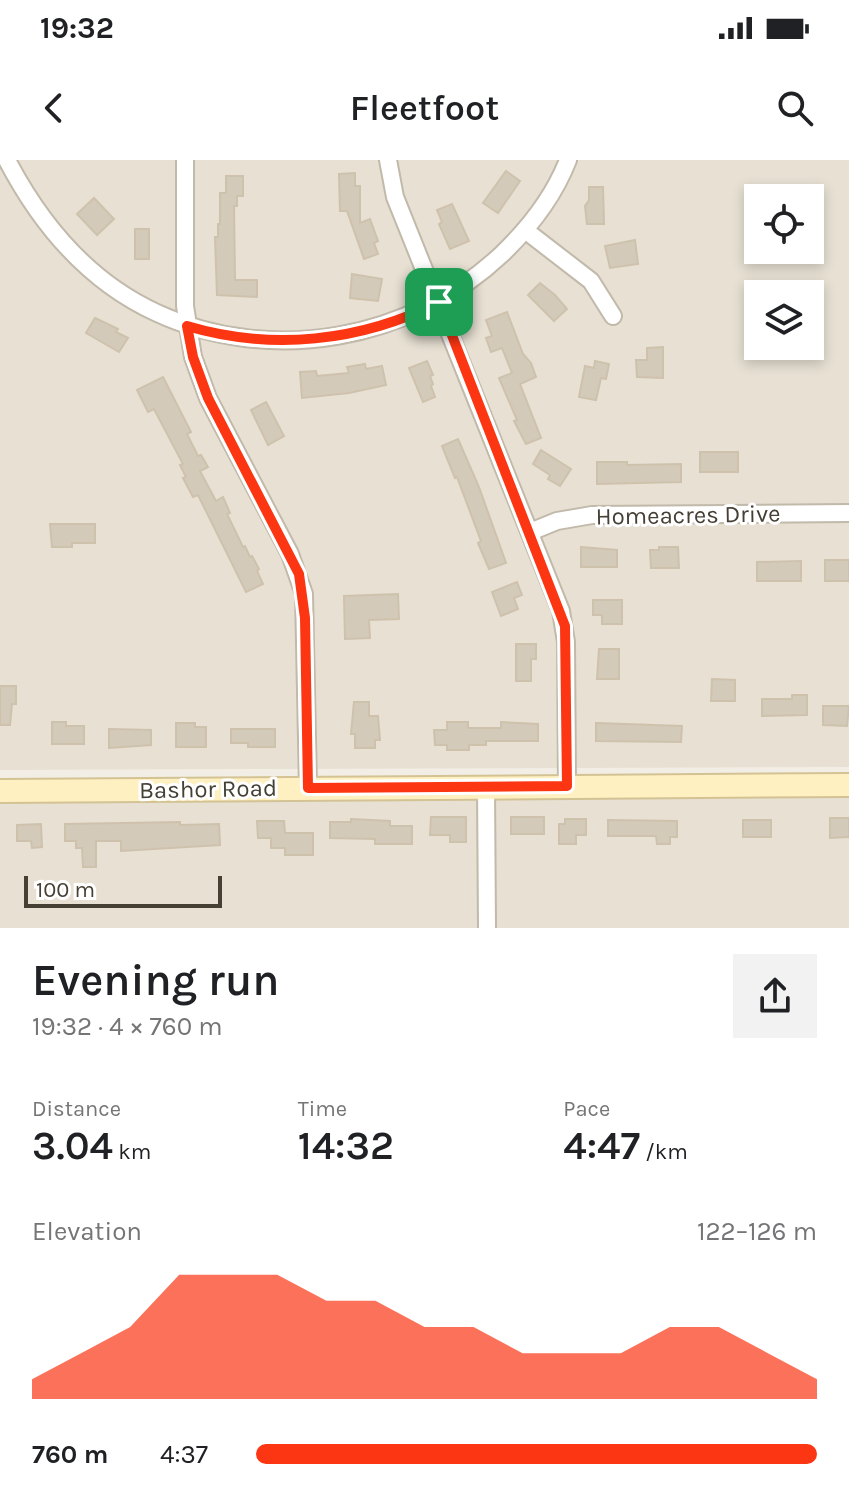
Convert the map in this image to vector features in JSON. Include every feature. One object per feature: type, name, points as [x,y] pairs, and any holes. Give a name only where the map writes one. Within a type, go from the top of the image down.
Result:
[{"type":"street","points":[[7,160],[27,199],[45,223],[87,267],[125,296],[187,326],[233,337],[313,339],[385,326],[439,302],[487,268],[525,230],[548,199],[568,160]]},
{"type":"street","points":[[185,160],[187,326],[193,357],[208,398],[299,574],[305,618],[308,788]]},
{"type":"street","points":[[388,160],[395,197],[565,626],[567,786]]},
{"type":"street","points":[[525,230],[591,281],[613,316]]},
{"type":"street","name":"Homeacres Drive","points":[[530,532],[557,521],[592,515],[849,513]]},
{"type":"street","name":"Bashor Road","points":[[0,791],[849,785]]},
{"type":"street","points":[[486,787],[487,928]]},
{"type":"shaded area","points":[[0,160],[849,160],[849,767],[0,770]]},
{"type":"shaded area","points":[[849,793],[849,928],[0,928],[0,801]]},
{"type":"building","points":[[506,171],[520,181],[498,213],[483,203]]},
{"type":"building","points":[[355,173],[355,186],[360,186],[360,223],[370,219],[378,241],[374,243],[378,254],[364,259],[347,211],[340,211],[339,174]]},
{"type":"building","points":[[226,176],[243,176],[243,196],[237,196],[237,206],[234,206],[235,280],[257,280],[257,297],[217,295],[215,237],[218,237],[220,224],[220,193],[226,193]]},
{"type":"building","points":[[589,187],[603,187],[604,224],[587,224],[585,206],[589,200]]},
{"type":"building","points":[[94,198],[114,219],[97,235],[77,214]]},
{"type":"building","points":[[452,204],[469,241],[450,249],[439,224],[442,222],[437,210]]},
{"type":"building","points":[[135,229],[149,229],[149,259],[135,259]]},
{"type":"building","points":[[635,240],[638,264],[610,268],[605,246]]},
{"type":"building","points":[[352,274],[382,279],[378,301],[350,298]]},
{"type":"building","points":[[540,283],[567,309],[554,321],[528,295]]},
{"type":"building","points":[[507,312],[523,354],[531,363],[536,377],[520,384],[541,438],[526,444],[499,378],[512,373],[502,348],[491,352],[486,338],[492,336],[486,320]]},
{"type":"building","points":[[95,318],[118,329],[116,332],[128,338],[119,352],[86,333]]},
{"type":"building","points":[[663,347],[663,378],[637,377],[636,360],[647,360],[647,348]]},
{"type":"building","points":[[427,361],[433,375],[430,376],[435,397],[423,402],[409,368]]},
{"type":"building","points":[[595,361],[609,364],[606,379],[601,378],[596,400],[579,397],[585,366],[594,368]]},
{"type":"building","points":[[365,364],[366,369],[382,366],[386,385],[302,398],[300,372],[316,371],[317,376],[349,373],[347,367]]},
{"type":"building","points":[[163,377],[191,432],[187,434],[198,456],[201,455],[208,467],[200,471],[216,501],[223,497],[230,513],[227,514],[243,547],[259,569],[257,571],[263,584],[246,592],[198,495],[193,497],[183,478],[186,477],[180,465],[183,464],[154,409],[148,412],[137,390]]},
{"type":"building","points":[[266,402],[284,436],[268,445],[251,410]]},
{"type":"building","points":[[458,439],[506,563],[489,569],[457,477],[442,446]]},
{"type":"building","points":[[541,450],[571,469],[560,486],[533,464]]},
{"type":"building","points":[[700,452],[738,452],[738,472],[700,472]]},
{"type":"building","points":[[597,462],[681,464],[681,482],[597,484]]},
{"type":"building","points":[[50,524],[95,524],[95,543],[52,547]]},
{"type":"building","points":[[581,547],[617,550],[617,567],[581,567]]},
{"type":"building","points":[[659,547],[678,547],[679,568],[651,568],[650,550],[659,550]]},
{"type":"building","points":[[825,560],[849,560],[849,581],[825,581]]},
{"type":"building","points":[[801,561],[801,581],[757,581],[757,562]]},
{"type":"building","points":[[517,582],[522,595],[514,598],[518,609],[501,616],[492,592]]},
{"type":"building","points":[[398,594],[399,619],[369,620],[370,638],[345,639],[344,596]]},
{"type":"building","points":[[593,600],[622,600],[622,624],[602,624],[602,615],[593,615]]},
{"type":"building","points":[[516,644],[536,644],[536,659],[531,659],[531,681],[516,681]]},
{"type":"building","points":[[599,649],[619,649],[619,679],[597,679]]},
{"type":"building","points":[[712,679],[735,680],[735,701],[711,701]]},
{"type":"building","points":[[0,686],[16,686],[16,704],[12,704],[10,725],[0,725]]},
{"type":"building","points":[[792,695],[807,695],[807,715],[762,716],[762,699],[792,699]]},
{"type":"building","points":[[354,702],[369,702],[369,716],[378,716],[380,740],[375,740],[375,748],[355,748],[355,734],[351,734]]},
{"type":"building","points":[[823,706],[849,706],[847,726],[823,725]]},
{"type":"building","points":[[52,722],[84,726],[84,744],[52,744]]},
{"type":"building","points":[[447,722],[468,722],[468,728],[501,728],[501,722],[538,724],[538,741],[486,741],[486,745],[469,745],[469,750],[447,750],[447,745],[435,745],[434,730],[447,730]]},
{"type":"building","points":[[176,723],[195,723],[195,727],[206,727],[206,747],[176,747]]},
{"type":"building","points":[[596,723],[682,726],[681,742],[596,741]]},
{"type":"building","points":[[109,729],[151,730],[151,745],[109,748]]},
{"type":"building","points":[[231,729],[275,729],[275,747],[248,747],[248,743],[231,743]]},
{"type":"building","points":[[431,817],[466,817],[466,842],[450,842],[450,835],[430,835]]},
{"type":"building","points":[[511,817],[544,817],[544,834],[511,834]]},
{"type":"building","points":[[830,818],[849,818],[849,837],[830,838]]},
{"type":"building","points":[[351,819],[390,821],[390,826],[412,826],[412,844],[375,844],[375,839],[330,838],[330,822],[351,822]]},
{"type":"building","points":[[565,819],[586,819],[586,835],[576,835],[576,844],[559,844],[559,824],[565,824]]},
{"type":"building","points":[[608,820],[677,821],[677,837],[670,837],[670,844],[657,844],[656,836],[608,836]]},
{"type":"building","points":[[743,820],[771,820],[771,837],[743,837]]},
{"type":"building","points":[[257,821],[284,821],[285,833],[313,833],[313,855],[285,855],[285,848],[271,848],[271,838],[258,838]]},
{"type":"building","points":[[180,822],[180,825],[219,824],[220,845],[121,851],[121,841],[96,841],[96,867],[83,867],[82,848],[76,848],[76,841],[65,841],[65,824]]},
{"type":"building","points":[[41,824],[42,847],[32,848],[31,841],[17,841],[17,825]]},
{"type":"route","points":[[439,302],[565,626],[567,786],[308,788],[304,594],[299,574],[208,398],[193,357],[187,326],[233,337],[313,339],[385,326],[439,302]]}]
